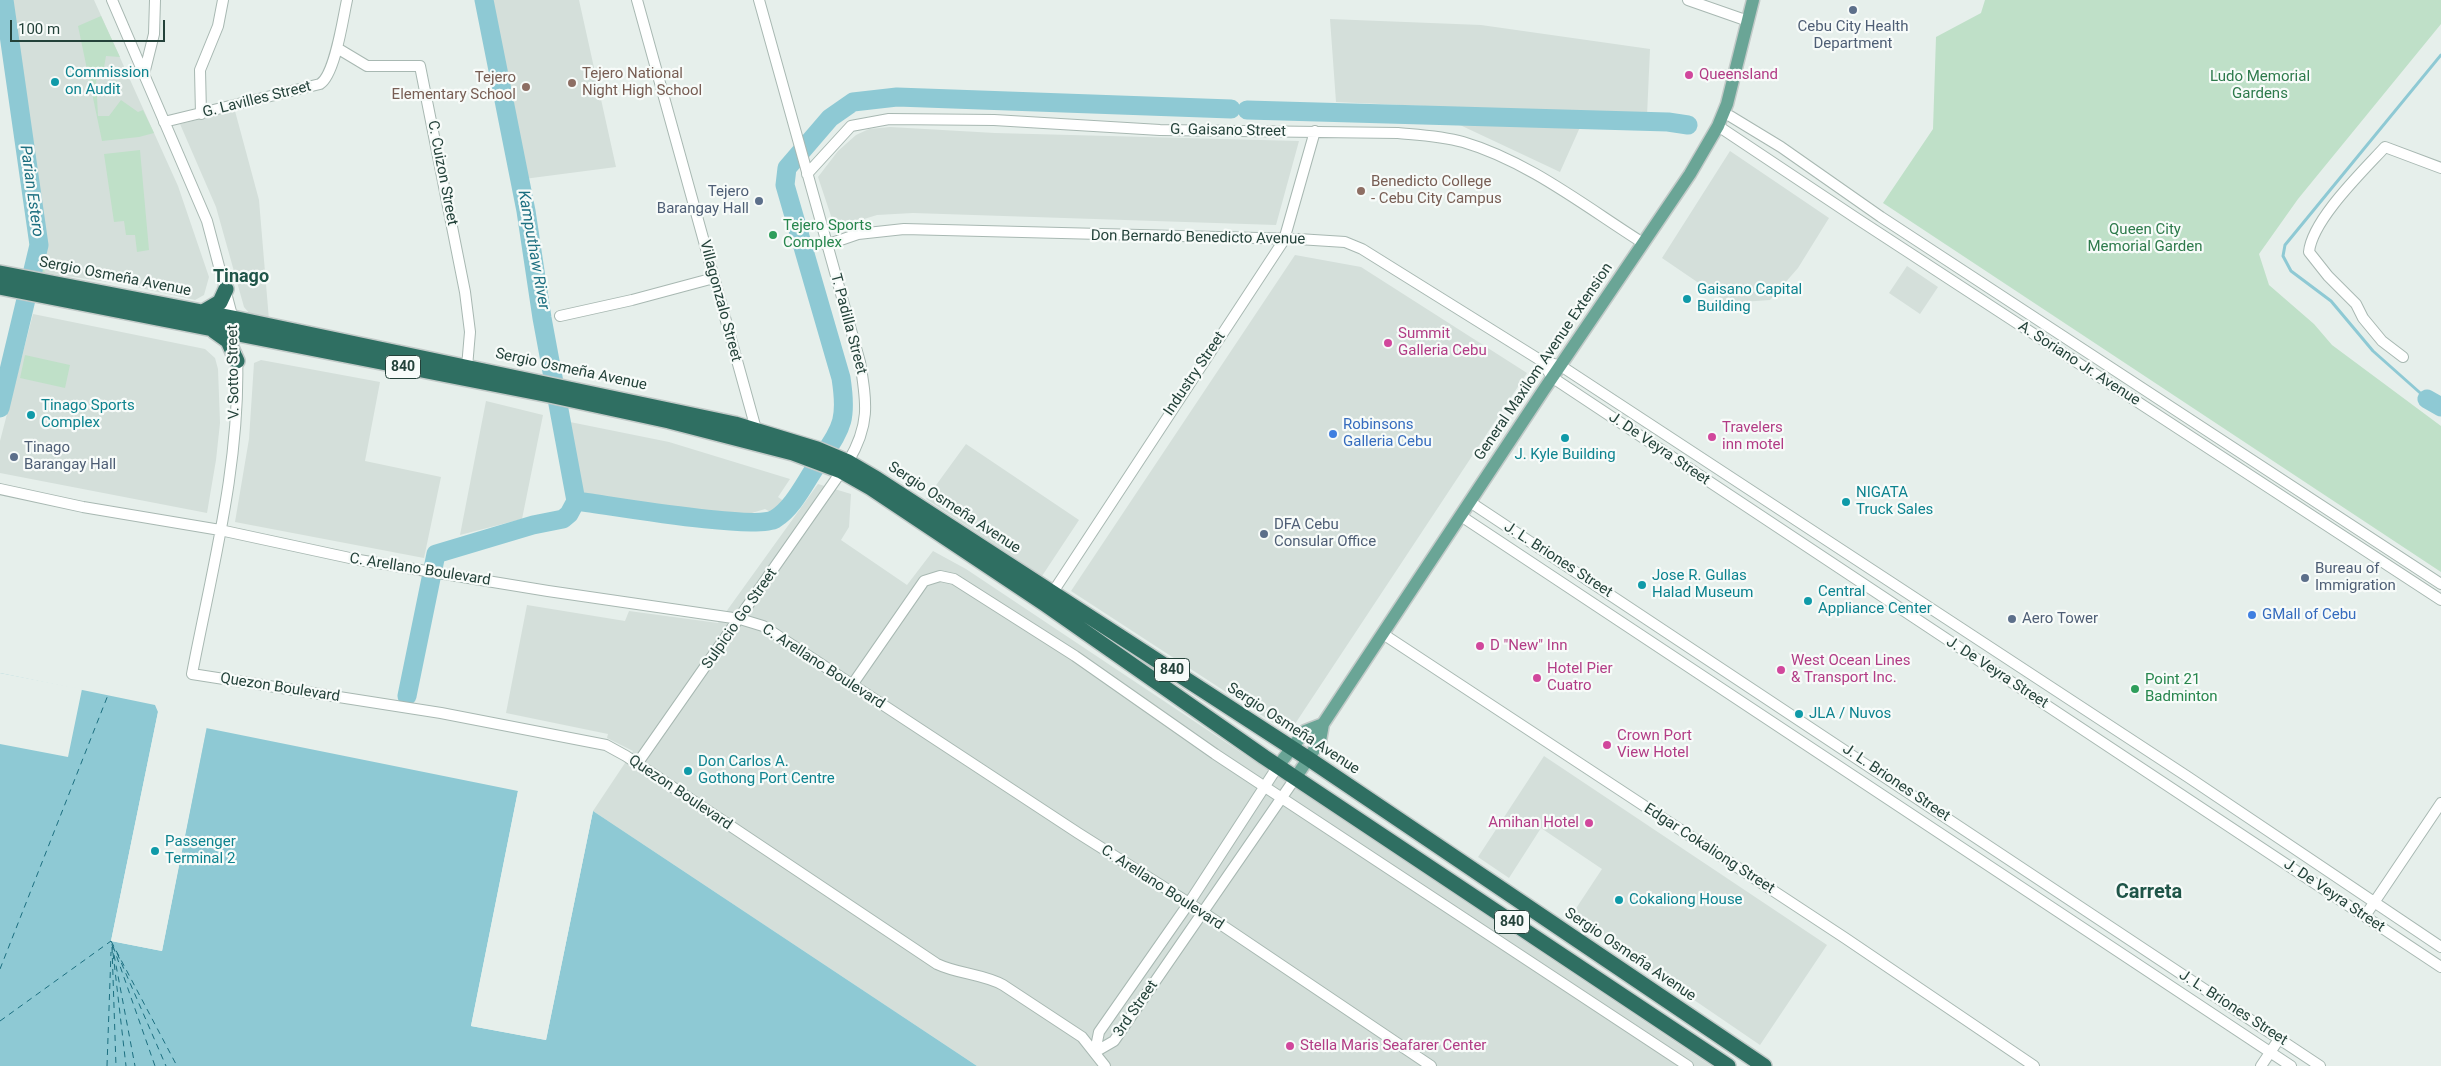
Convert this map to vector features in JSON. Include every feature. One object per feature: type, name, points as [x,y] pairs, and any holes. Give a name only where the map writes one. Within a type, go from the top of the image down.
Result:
[{"type":"highway","name":"Sergio Osmeña Avenue","points":[[0,273],[21,284],[203,312],[467,366],[548,389]]},
{"type":"highway","name":"Sergio Osmeña Avenue","points":[[0,287],[21,284]]},
{"type":"highway","points":[[203,312],[220,302],[226,289]]},
{"type":"highway","name":"Sergio Osmeña Avenue","points":[[52,290],[210,329],[548,389],[756,429],[837,464],[871,488],[1309,759],[1764,1066]]},
{"type":"highway","points":[[210,329],[228,341],[237,357]]},
{"type":"highway","points":[[237,357],[244,343],[257,338]]},
{"type":"highway","name":"Sergio Osmeña Avenue","points":[[575,395],[755,442],[813,454]]},
{"type":"highway","name":"Sergio Osmeña Avenue","points":[[1049,598],[1278,766],[1728,1066]]},
{"type":"main road","name":"General Maxilom Avenue Extension","points":[[1296,777],[1320,741],[1323,724],[1690,174],[1721,120],[1753,0]]},
{"type":"main road","name":"General Maxilom Avenue Extension","points":[[1278,766],[1305,731],[1323,724]]},
{"type":"street","name":"V. Sotto Street","points":[[112,0],[207,221],[226,289],[236,334],[237,357],[233,442],[220,530],[192,674]]},
{"type":"street","points":[[144,74],[154,34],[155,0]]},
{"type":"street","points":[[201,114],[200,70],[218,26],[223,0]]},
{"type":"street","name":"G. Lavilles Street","points":[[164,122],[320,84],[325,81],[337,48],[348,0]]},
{"type":"street","name":"Villagonzalo Street","points":[[637,0],[756,429]]},
{"type":"street","name":"T. Padilla Street","points":[[759,0],[860,362],[866,397],[864,428],[837,464]]},
{"type":"street","points":[[1688,0],[1748,21]]},
{"type":"street","name":"C. Cuizon Street","points":[[337,48],[367,66],[420,66],[465,292],[470,332],[467,366]]},
{"type":"street","name":"A. Soriano Jr. Avenue","points":[[1721,120],[1730,116],[1781,147],[1889,222],[2441,584]]},
{"type":"street","name":"G. Gaisano Street","points":[[807,174],[851,126],[889,119],[994,120],[1160,130],[1398,133],[1432,136],[1462,142],[1513,161],[1643,242]]},
{"type":"street","name":"A. Soriano Jr. Avenue","points":[[1721,120],[1864,224],[2441,600]]},
{"type":"street","name":"Industry Street","points":[[1049,598],[1284,240],[1315,131]]},
{"type":"street","points":[[2403,357],[2382,341],[2363,318],[2356,304],[2328,276],[2308,252],[2310,242],[2339,196],[2386,147],[2441,168]]},
{"type":"street","name":"Don Bernardo Benedicto Avenue","points":[[826,244],[858,234],[904,229],[1345,242],[1362,249],[1540,360],[1561,366]]},
{"type":"street","points":[[560,316],[632,300],[714,278]]},
{"type":"street","name":"Don Bernardo Benedicto Avenue","points":[[1540,360],[1553,378]]},
{"type":"street","name":"J. De Veyra Street","points":[[1561,366],[1791,519],[2148,751],[2441,947]]},
{"type":"street","name":"J. De Veyra Street","points":[[1553,378],[2441,967]]},
{"type":"street","name":"Sulpicio Go Street","points":[[637,764],[740,619],[837,464]]},
{"type":"street","name":"C. Arellano Boulevard","points":[[0,489],[83,507],[220,530],[359,560],[557,593],[740,619],[763,626],[1189,903],[1431,1066]]},
{"type":"street","name":"J. L. Briones Street","points":[[1470,502],[1788,711],[2320,1066]]},
{"type":"street","name":"J. L. Briones Street","points":[[1462,516],[2291,1066]]},
{"type":"street","points":[[1782,531],[1791,519]]},
{"type":"street","points":[[852,685],[924,581],[932,577],[946,576],[954,579],[1075,656],[1281,798],[1688,1066]]},
{"type":"street","points":[[1656,644],[1664,629]]},
{"type":"street","name":"Edgar Cokaliong Street","points":[[1383,634],[1845,938],[2034,1066]]},
{"type":"street","name":"Quezon Boulevard","points":[[192,674],[441,713],[598,743],[612,748],[937,964],[947,969],[995,981],[1003,986],[1082,1038],[1095,1052],[1104,1066]]},
{"type":"street","points":[[1778,725],[1788,711]]},
{"type":"street","name":"3rd Street","points":[[1095,1052],[1099,1032],[1189,903],[1278,766]]},
{"type":"street","name":"3rd Street","points":[[1095,1052],[1114,1041],[1296,777]]},
{"type":"street","points":[[2364,916],[2441,803]]},
{"type":"street","points":[[2092,934],[2100,920]]},
{"type":"street","points":[[2261,1066],[2279,1039]]},
{"type":"shaded area","points":[[7,0],[94,0],[178,186],[209,277],[204,295],[195,300],[122,284],[45,273]]},
{"type":"shaded area","points":[[487,0],[579,0],[616,167],[524,179]]},
{"type":"shaded area","points":[[1330,19],[1481,25],[1650,49],[1647,116],[1336,102]]},
{"type":"shaded area","points":[[235,111],[259,200],[269,320],[250,314],[244,307],[216,207],[180,124]]},
{"type":"shaded area","points":[[1515,123],[1581,125],[1560,172],[1460,125]]},
{"type":"shaded area","points":[[890,127],[995,133],[1299,141],[1276,225],[913,213],[877,215],[835,228],[818,177],[838,151],[856,135],[869,129]]},
{"type":"shaded area","points":[[1730,151],[1829,218],[1798,268],[1770,300],[1728,303],[1662,258]]},
{"type":"shaded area","name":"Robinsons Galleria Cebu","points":[[1295,255],[1361,267],[1527,373],[1289,733],[1071,591]]},
{"type":"shaded area","points":[[1907,266],[1938,287],[1920,314],[1889,293]]},
{"type":"shaded area","points":[[33,314],[205,349],[215,358],[218,369],[220,423],[207,513],[0,473],[0,441]]},
{"type":"shaded area","points":[[261,360],[380,382],[365,461],[441,477],[424,558],[235,522],[249,439],[254,363]]},
{"type":"shaded area","points":[[486,401],[543,415],[522,519],[460,535]]},
{"type":"shaded area","points":[[570,422],[669,442],[790,479],[778,497],[795,509],[785,520],[765,509],[742,516],[578,493]]},
{"type":"shaded area","points":[[966,444],[1079,520],[1042,576],[926,499]]},
{"type":"shaded area","points":[[818,484],[851,494],[849,527],[841,540],[907,585],[933,551],[966,569],[1711,1066],[977,1066],[593,811],[633,751],[607,738],[608,734],[506,713],[527,605],[625,621],[629,611],[718,623]]},
{"type":"shaded area","points":[[1544,756],[1827,945],[1760,1045],[1571,916],[1602,869],[1541,828],[1509,878],[1478,857]]},
{"type":"green space","points":[[0,0],[7,0],[45,273],[32,269],[26,207],[29,206],[0,25]]},
{"type":"green space","name":"Queen City Memorial Garden","points":[[1985,0],[2441,0],[2441,24],[2298,199],[2259,254],[2269,285],[2314,324],[2332,345],[2441,426],[2441,572],[1883,203],[1933,129],[1936,37],[1981,13]]},
{"type":"green space","points":[[101,16],[120,57],[106,56],[102,79],[96,78],[98,116],[109,116],[121,100],[138,112],[143,110],[154,133],[139,137],[102,141],[78,26]]},
{"type":"green space","points":[[140,150],[149,250],[137,252],[135,235],[126,235],[124,221],[114,222],[104,154]]},
{"type":"green space","points":[[25,355],[70,365],[65,388],[20,378]]},
{"type":"water","points":[[0,673],[155,705],[158,712],[111,941],[162,951],[206,728],[518,791],[471,1026],[546,1040],[593,811],[977,1066],[0,1066]]},
{"type":"pier","points":[[0,673],[82,689],[68,757],[0,744]]},
{"type":"pier","points":[[158,712],[161,712],[114,939],[160,948],[204,728],[207,726],[162,951],[111,941]]},
{"type":"pier","points":[[518,791],[521,792],[474,1024],[544,1037],[591,811],[593,811],[546,1040],[471,1026]]},
{"type":"waterway","name":"Parian Estero","points":[[0,408],[39,245],[4,0]]},
{"type":"waterway","name":"Kamputhaw River","points":[[484,0],[526,211],[542,318],[576,501]]},
{"type":"waterway","points":[[2427,399],[2373,351],[2331,301],[2291,271],[2283,256],[2285,245],[2441,55]]},
{"type":"waterway","points":[[576,501],[712,520],[762,522],[775,519],[782,514],[799,494],[837,433],[841,424],[844,405],[841,378],[785,185],[787,168],[830,118],[853,102],[897,97],[1231,109]]},
{"type":"waterway","points":[[1247,110],[1668,122],[1688,125]]},
{"type":"waterway","points":[[2427,399],[2441,407]]},
{"type":"waterway","points":[[407,696],[436,554],[533,525],[563,519],[569,514],[576,501]]},
{"type":"ferry route","points":[[0,969],[108,695]]},
{"type":"ferry route","points":[[111,941],[177,1066]]},
{"type":"ferry route","points":[[0,1021],[111,941]]},
{"type":"ferry route","points":[[112,944],[135,1066]]},
{"type":"ferry route","points":[[113,946],[155,1066]]},
{"type":"ferry route","points":[[112,947],[116,1066]]},
{"type":"ferry route","points":[[107,1066],[111,952]]},
{"type":"ferry route","points":[[113,953],[126,1066]]},
{"type":"ferry route","points":[[117,953],[166,1066]]},
{"type":"place","name":"Cebu City Health Department","points":[[1853,10]]},
{"type":"place","name":"Queensland","points":[[1689,75]]},
{"type":"place","name":"Commission on Audit","points":[[55,82]]},
{"type":"place","name":"Tejero National Night High School","points":[[572,83]]},
{"type":"place","name":"Tejero Elementary School","points":[[526,87]]},
{"type":"place","name":"Benedicto College - Cebu City Campus","points":[[1361,191]]},
{"type":"place","name":"Tejero Barangay Hall","points":[[759,201]]},
{"type":"place","name":"Tejero Sports Complex","points":[[773,235]]},
{"type":"place","name":"Gaisano Capital Building","points":[[1687,299]]},
{"type":"place","name":"Summit Galleria Cebu","points":[[1388,343]]},
{"type":"place","name":"Tinago Sports Complex","points":[[31,415]]},
{"type":"place","name":"Robinsons Galleria Cebu","points":[[1333,434]]},
{"type":"place","name":"Travelers inn motel","points":[[1712,437]]},
{"type":"place","name":"J. Kyle Building","points":[[1565,438]]},
{"type":"place","name":"Tinago Barangay Hall","points":[[14,457]]},
{"type":"place","name":"NIGATA Truck Sales","points":[[1846,502]]},
{"type":"place","name":"DFA Cebu Consular Office","points":[[1264,534]]},
{"type":"place","name":"Bureau of Immigration","points":[[2305,578]]},
{"type":"place","name":"Jose R. Gullas Halad Museum","points":[[1642,585]]},
{"type":"place","name":"Central Appliance Center","points":[[1808,601]]},
{"type":"place","name":"GMall of Cebu","points":[[2252,615]]},
{"type":"place","name":"Aero Tower","points":[[2012,619]]},
{"type":"place","name":"D \"New\" Inn","points":[[1480,646]]},
{"type":"place","name":"West Ocean Lines & Transport Inc.","points":[[1781,670]]},
{"type":"place","name":"Hotel Pier Cuatro","points":[[1537,678]]},
{"type":"place","name":"Point 21 Badminton","points":[[2135,689]]},
{"type":"place","name":"JLA / Nuvos","points":[[1799,714]]},
{"type":"place","name":"Crown Port View Hotel","points":[[1607,745]]},
{"type":"place","name":"Don Carlos A. Gothong Port Centre","points":[[688,771]]},
{"type":"place","name":"Amihan Hotel","points":[[1589,823]]},
{"type":"place","name":"Passenger Terminal 2","points":[[155,851]]},
{"type":"place","name":"Cokaliong House","points":[[1619,900]]},
{"type":"place","name":"Stella Maris Seafarer Center","points":[[1290,1046]]},
{"type":"district","name":"Tinago","points":[[241,277]]},
{"type":"district","name":"Carreta","points":[[2149,893]]},
{"type":"park label","name":"Ludo Memorial Gardens","points":[[2260,86]]}]
